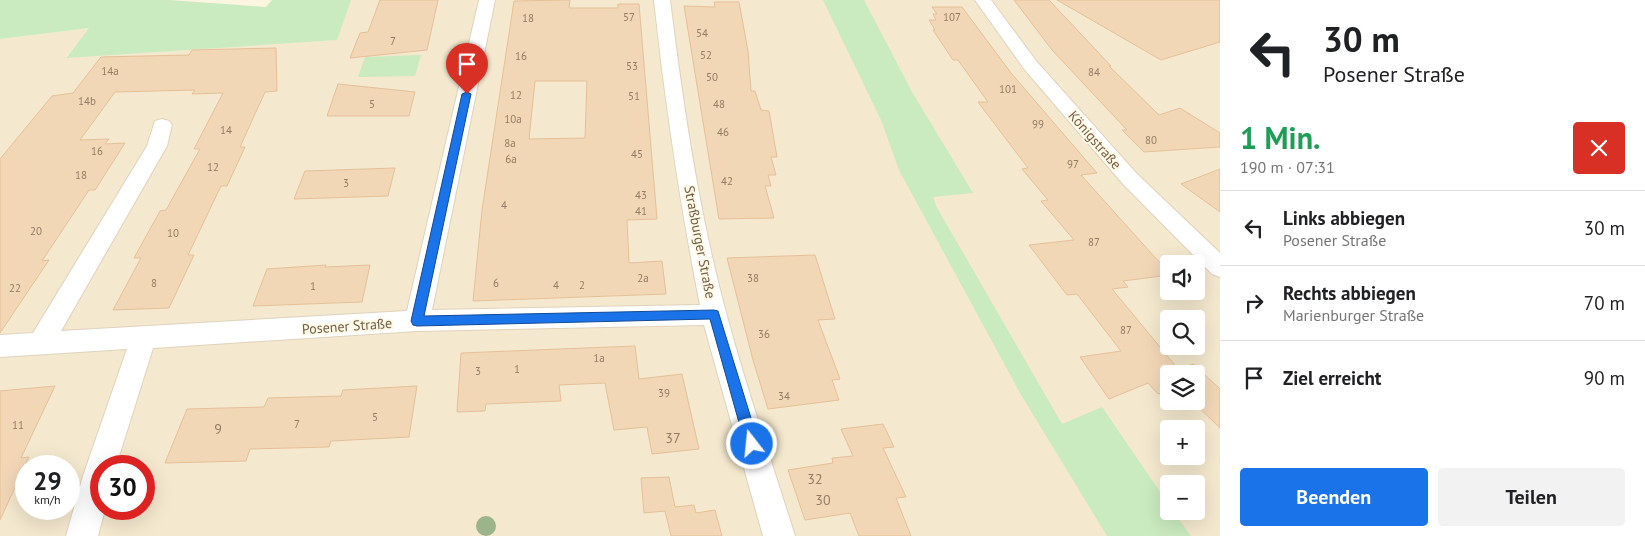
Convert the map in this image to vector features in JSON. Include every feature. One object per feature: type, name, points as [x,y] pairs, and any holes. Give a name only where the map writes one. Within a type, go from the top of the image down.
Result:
[{"type":"street","points":[[417,321],[488,0]]},
{"type":"street","name":"Straßburger Straße","points":[[662,0],[670,69],[692,209],[714,314],[779,536]]},
{"type":"street","name":"Königstraße","points":[[983,0],[1030,66],[1130,179],[1220,268]]},
{"type":"street","points":[[41,343],[156,146],[162,125]]},
{"type":"street","name":"Posener Straße","points":[[0,346],[143,339],[417,321],[714,314]]},
{"type":"street","points":[[82,536],[98,476],[143,339]]},
{"type":"shaded area","points":[[351,0],[1220,0],[1220,536],[0,536],[0,39],[89,28],[66,57],[336,40]]},
{"type":"green space","points":[[0,0],[169,0],[266,7],[272,0],[351,0],[337,40],[66,58],[89,28],[0,39]]},
{"type":"green space","points":[[823,0],[864,0],[912,92],[973,193],[933,197],[936,206],[1062,424],[1102,407],[1160,492],[1160,520],[1179,520],[1191,536],[1107,536],[1020,393],[899,170],[881,120]]},
{"type":"green space","points":[[421,55],[415,76],[358,77],[365,57]]},
{"type":"building","points":[[380,0],[438,0],[427,50],[350,58],[360,33],[368,32]]},
{"type":"building","points":[[570,0],[569,8],[618,8],[618,4],[639,4],[657,219],[627,220],[629,263],[662,261],[666,294],[473,301],[482,210],[514,1]],"holes":[[[535,81],[587,81],[585,138],[529,139]]]},
{"type":"building","points":[[1014,0],[1049,0],[1111,66],[1109,66],[1159,115],[1180,108],[1220,133],[1220,147],[1144,152],[1122,130],[1127,130],[1052,50]]},
{"type":"building","points":[[1057,0],[1220,0],[1220,42],[1161,60]]},
{"type":"building","points":[[714,2],[739,2],[748,51],[751,91],[755,91],[761,110],[769,111],[777,157],[771,157],[776,175],[768,175],[771,186],[765,186],[774,218],[719,219],[684,6],[715,7]]},
{"type":"building","points":[[932,7],[962,7],[1011,73],[1097,173],[1081,175],[1160,263],[1160,276],[1123,281],[1128,287],[1112,289],[1160,347],[1160,355],[1167,355],[1175,365],[1160,365],[1160,393],[1158,394],[1148,383],[1109,399],[1080,357],[1121,351],[1077,294],[1067,295],[1029,245],[1074,240],[1041,201],[1048,200],[1022,169],[1028,168],[978,102],[988,102],[958,60],[953,60],[933,30],[935,30],[929,20],[936,20],[933,14],[937,14]]},
{"type":"building","points":[[276,48],[277,91],[265,92],[240,147],[245,147],[227,186],[221,186],[188,255],[194,255],[169,308],[113,310],[141,258],[134,258],[160,211],[166,210],[200,149],[194,149],[223,93],[192,94],[195,90],[115,92],[80,140],[109,139],[105,144],[125,143],[95,190],[89,190],[42,261],[49,260],[0,333],[0,159],[52,96],[73,93],[101,57],[189,55],[192,50]]},
{"type":"building","points":[[338,84],[415,92],[409,116],[327,116]]},
{"type":"building","points":[[395,168],[388,196],[294,199],[305,171]]},
{"type":"building","points":[[1220,169],[1220,212],[1181,184]]},
{"type":"building","points":[[815,255],[835,319],[818,320],[840,379],[832,380],[839,400],[768,409],[753,360],[727,258]]},
{"type":"building","points":[[326,265],[325,267],[370,265],[362,302],[253,306],[267,269]]},
{"type":"building","points":[[635,346],[639,379],[682,374],[699,449],[652,454],[647,427],[614,430],[605,383],[559,385],[561,401],[486,404],[485,411],[457,412],[461,353]]},
{"type":"building","points":[[1205,375],[1220,389],[1220,428],[1201,410],[1205,410]]},
{"type":"building","points":[[55,386],[22,455],[15,455],[15,487],[0,520],[0,391]]},
{"type":"building","points":[[417,386],[409,437],[331,441],[329,447],[250,449],[246,461],[165,463],[187,409],[264,407],[268,398],[341,396],[343,390]]},
{"type":"building","points":[[883,424],[894,447],[883,448],[906,497],[896,498],[911,536],[859,536],[850,513],[805,520],[788,470],[833,463],[832,458],[853,456],[841,429]]},
{"type":"building","points":[[669,477],[675,507],[694,505],[696,513],[715,510],[722,536],[671,536],[665,511],[644,513],[641,478]]},
{"type":"route","points":[[467,94],[417,321],[714,314],[752,444]]}]
